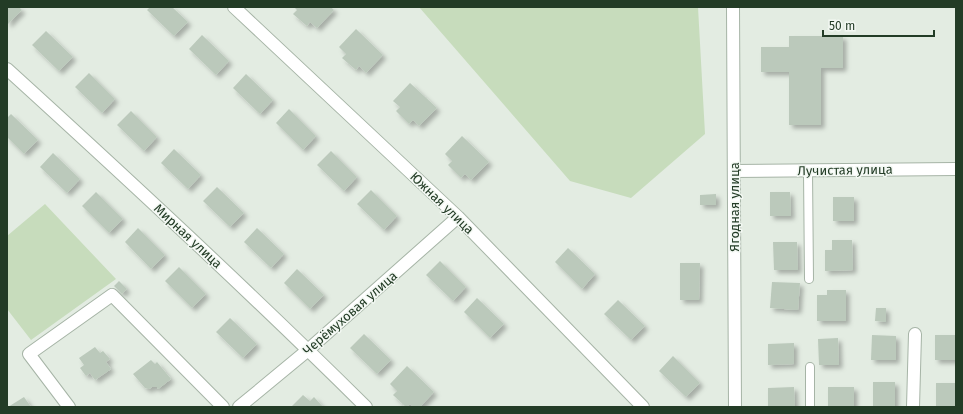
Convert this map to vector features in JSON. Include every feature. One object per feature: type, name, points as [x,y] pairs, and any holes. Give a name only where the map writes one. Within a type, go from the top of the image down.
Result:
[{"type":"street","name":"Южная улица","points":[[234,7],[458,217],[642,407]]},
{"type":"street","name":"Ягодная улица","points":[[733,7],[735,407]]},
{"type":"street","name":"Мирная улица","points":[[7,69],[108,161],[308,350],[366,407]]},
{"type":"street","name":"Лучистая улица","points":[[734,172],[956,169]]},
{"type":"street","name":"Черёмуховая улица","points":[[239,407],[308,350],[458,217]]},
{"type":"street","points":[[69,407],[29,354],[112,296],[223,407]]},
{"type":"street","points":[[913,407],[915,334]]},
{"type":"lane","points":[[808,171],[809,279]]},
{"type":"lane","points":[[810,367],[810,407]]},
{"type":"green space","points":[[419,7],[698,7],[705,134],[631,198],[570,181]]},
{"type":"green space","points":[[45,204],[116,279],[31,340],[7,309],[7,236]]},
{"type":"building","points":[[7,7],[19,7],[22,10],[8,24],[7,23]]},
{"type":"building","points":[[150,7],[172,7],[188,22],[174,36],[147,10]]},
{"type":"building","points":[[294,7],[331,7],[334,10],[317,28],[310,22],[307,26],[293,14],[297,10]]},
{"type":"building","points":[[356,29],[383,55],[366,73],[359,66],[356,70],[342,58],[346,54],[339,47]]},
{"type":"building","points":[[46,31],[73,57],[59,71],[32,45]]},
{"type":"building","points":[[202,35],[229,61],[216,75],[189,49]]},
{"type":"building","points":[[789,36],[843,36],[843,68],[821,68],[821,125],[789,125],[789,72],[761,72],[761,47],[789,47]]},
{"type":"building","points":[[89,73],[115,99],[102,113],[75,87]]},
{"type":"building","points":[[246,74],[273,100],[260,114],[233,88]]},
{"type":"building","points":[[410,83],[437,108],[419,126],[413,120],[409,124],[396,111],[400,107],[393,101]]},
{"type":"building","points":[[289,109],[316,136],[303,150],[276,123]]},
{"type":"building","points":[[131,111],[157,137],[144,151],[117,125]]},
{"type":"building","points":[[11,114],[38,140],[24,154],[7,137],[7,118]]},
{"type":"building","points":[[462,136],[489,162],[471,180],[465,174],[461,178],[448,165],[452,161],[445,154]]},
{"type":"building","points":[[174,149],[201,175],[188,189],[161,163]]},
{"type":"building","points":[[331,151],[357,177],[344,191],[317,165]]},
{"type":"building","points":[[53,153],[80,179],[67,193],[40,167]]},
{"type":"building","points":[[217,187],[244,213],[230,227],[203,201]]},
{"type":"building","points":[[371,190],[397,216],[384,230],[357,204]]},
{"type":"building","points":[[96,192],[123,219],[109,233],[82,206]]},
{"type":"building","points":[[770,192],[790,192],[791,216],[770,216]]},
{"type":"building","points":[[716,194],[716,205],[700,205],[700,195]]},
{"type":"building","points":[[833,197],[854,197],[854,221],[833,221]]},
{"type":"building","points":[[138,228],[165,255],[151,269],[125,242]]},
{"type":"building","points":[[257,228],[284,254],[271,268],[244,242]]},
{"type":"building","points":[[832,240],[852,240],[853,270],[825,271],[825,250],[832,250]]},
{"type":"building","points":[[773,242],[797,242],[798,270],[774,270]]},
{"type":"building","points":[[568,248],[595,274],[582,289],[555,262]]},
{"type":"building","points":[[440,261],[466,287],[453,301],[426,275]]},
{"type":"building","points":[[680,263],[700,263],[699,300],[680,300]]},
{"type":"building","points":[[179,267],[206,294],[192,308],[165,281]]},
{"type":"building","points":[[297,269],[324,295],[310,309],[284,283]]},
{"type":"building","points":[[119,281],[127,289],[122,294],[114,286]]},
{"type":"building","points":[[772,282],[800,283],[798,310],[770,308]]},
{"type":"building","points":[[827,290],[846,290],[846,321],[817,321],[817,295],[827,295]]},
{"type":"building","points":[[477,298],[504,324],[490,338],[464,312]]},
{"type":"building","points":[[618,300],[645,326],[631,340],[604,314]]},
{"type":"building","points":[[876,308],[886,308],[886,322],[875,321]]},
{"type":"building","points":[[230,318],[257,344],[243,358],[216,332]]},
{"type":"building","points":[[364,334],[391,360],[377,374],[350,348]]},
{"type":"building","points":[[872,335],[896,336],[896,360],[871,360]]},
{"type":"building","points":[[935,335],[956,335],[956,360],[935,360]]},
{"type":"building","points":[[838,338],[839,365],[819,365],[818,339]]},
{"type":"building","points":[[794,343],[794,364],[768,365],[768,344]]},
{"type":"building","points":[[95,347],[100,353],[103,351],[110,359],[106,362],[111,369],[95,380],[90,373],[86,376],[80,368],[84,365],[79,358]]},
{"type":"building","points":[[673,356],[700,383],[686,397],[659,371]]},
{"type":"building","points":[[151,360],[155,364],[157,362],[171,379],[158,389],[157,387],[152,387],[149,389],[145,388],[133,374]]},
{"type":"building","points":[[407,366],[434,392],[420,407],[414,407],[410,404],[406,407],[393,395],[397,391],[390,384]]},
{"type":"building","points":[[873,382],[895,382],[895,407],[873,407]]},
{"type":"building","points":[[936,383],[956,383],[956,406],[936,406]]},
{"type":"building","points":[[794,387],[795,407],[768,407],[768,388]]},
{"type":"building","points":[[828,387],[854,387],[854,407],[828,407]]},
{"type":"building","points":[[303,395],[310,401],[314,397],[323,407],[291,407]]},
{"type":"building","points":[[24,397],[31,407],[8,407]]}]
